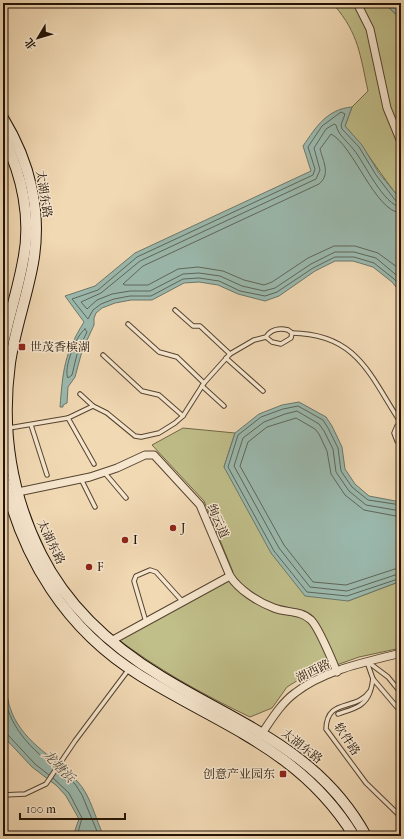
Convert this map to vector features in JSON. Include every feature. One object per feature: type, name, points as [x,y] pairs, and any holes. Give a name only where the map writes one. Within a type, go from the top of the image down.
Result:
[{"type":"main road","name":"太湖东路","points":[[3,118],[21,151],[27,169],[35,205],[36,226],[33,261],[10,362],[7,395],[7,429],[11,465],[31,533],[55,578],[73,602],[111,641],[163,677],[259,737],[270,749],[303,774],[327,798],[354,836]]},
{"type":"main road","name":"太湖东路","points":[[3,137],[17,170],[22,187],[26,231],[24,260],[3,344]]},
{"type":"main road","name":"太湖东路","points":[[3,474],[10,503],[22,536],[47,585],[65,609],[84,630],[130,668],[259,737],[276,740],[311,767],[334,790],[353,814],[366,836]]},
{"type":"street","points":[[357,3],[370,29],[386,108],[401,142]]},
{"type":"street","name":"绚云道","points":[[18,492],[81,479],[104,472],[145,455],[154,455],[200,505],[230,576],[235,584],[260,601],[274,608],[304,614],[312,621],[337,672]]},
{"type":"street","points":[[111,641],[230,576]]},
{"type":"street","name":"湖西路","points":[[259,737],[281,706],[295,693],[315,681],[367,662],[401,653]]},
{"type":"lane","points":[[175,310],[192,326],[200,326],[230,354]]},
{"type":"lane","points":[[128,324],[159,352],[177,357],[224,406]]},
{"type":"lane","points":[[80,394],[93,406],[107,413],[130,433],[141,437],[159,433],[183,416],[203,384],[230,354],[254,340],[266,337],[269,333],[283,328],[292,333],[328,339],[358,358],[370,372],[401,423],[397,426],[394,433],[397,441],[401,445]]},
{"type":"lane","points":[[266,337],[272,342],[281,344],[291,338],[292,333]]},
{"type":"lane","points":[[103,355],[142,390],[159,395],[183,416]]},
{"type":"lane","points":[[226,358],[263,391]]},
{"type":"lane","points":[[7,429],[68,418],[93,406]]},
{"type":"lane","points":[[68,418],[94,464]]},
{"type":"lane","points":[[31,425],[47,475]]},
{"type":"lane","points":[[104,472],[126,498]]},
{"type":"lane","points":[[81,479],[95,507]]},
{"type":"lane","points":[[146,622],[134,581],[136,576],[150,570],[156,572],[183,602]]},
{"type":"lane","points":[[367,662],[373,679],[401,712]]},
{"type":"lane","points":[[367,662],[388,676],[401,693]]},
{"type":"lane","points":[[3,795],[25,794],[46,784],[62,763],[75,741],[130,668]]},
{"type":"lane","points":[[338,714],[362,705],[368,698],[371,691],[373,679]]},
{"type":"lane","name":"软件路","points":[[371,691],[361,700],[333,710],[326,718],[326,729],[366,783],[401,816]]},
{"type":"shaded area","points":[[335,3],[384,3],[401,19],[401,200],[345,126],[352,107],[368,91],[354,35],[334,5]]},
{"type":"shaded area","points":[[183,428],[235,433],[224,467],[348,601],[401,581],[401,648],[359,657],[303,677],[287,687],[272,708],[250,717],[180,680],[147,660],[115,637],[233,572],[204,501],[152,445]]},
{"type":"water","points":[[384,3],[401,3],[401,19]]},
{"type":"water","points":[[352,107],[345,126],[362,145],[379,173],[401,200],[401,293],[392,282],[373,267],[353,261],[335,261],[315,271],[279,296],[265,301],[238,294],[218,285],[199,282],[184,283],[152,300],[131,300],[115,303],[102,308],[96,313],[94,325],[82,351],[75,377],[68,387],[67,403],[63,405],[63,407],[60,407],[62,383],[68,353],[84,322],[65,296],[95,286],[135,253],[311,171],[303,146],[323,120],[329,115],[343,108]]},
{"type":"water","points":[[299,402],[326,417],[342,447],[345,469],[355,484],[369,496],[401,502],[401,581],[348,601],[305,596],[271,553],[224,467],[235,433],[259,414],[282,405]]},
{"type":"water","name":"龙塘浜","points":[[3,647],[9,705],[12,713],[18,724],[33,742],[69,773],[82,787],[104,836],[73,836],[79,819],[66,796],[57,786],[32,767],[3,736]]},
{"type":"place","name":"世茂香槟湖","points":[[22,347]]},
{"type":"place","name":"J","points":[[173,528]]},
{"type":"place","name":"I","points":[[125,540]]},
{"type":"place","name":"F","points":[[89,567]]},
{"type":"place","name":"创意产业园东","points":[[283,774]]}]
